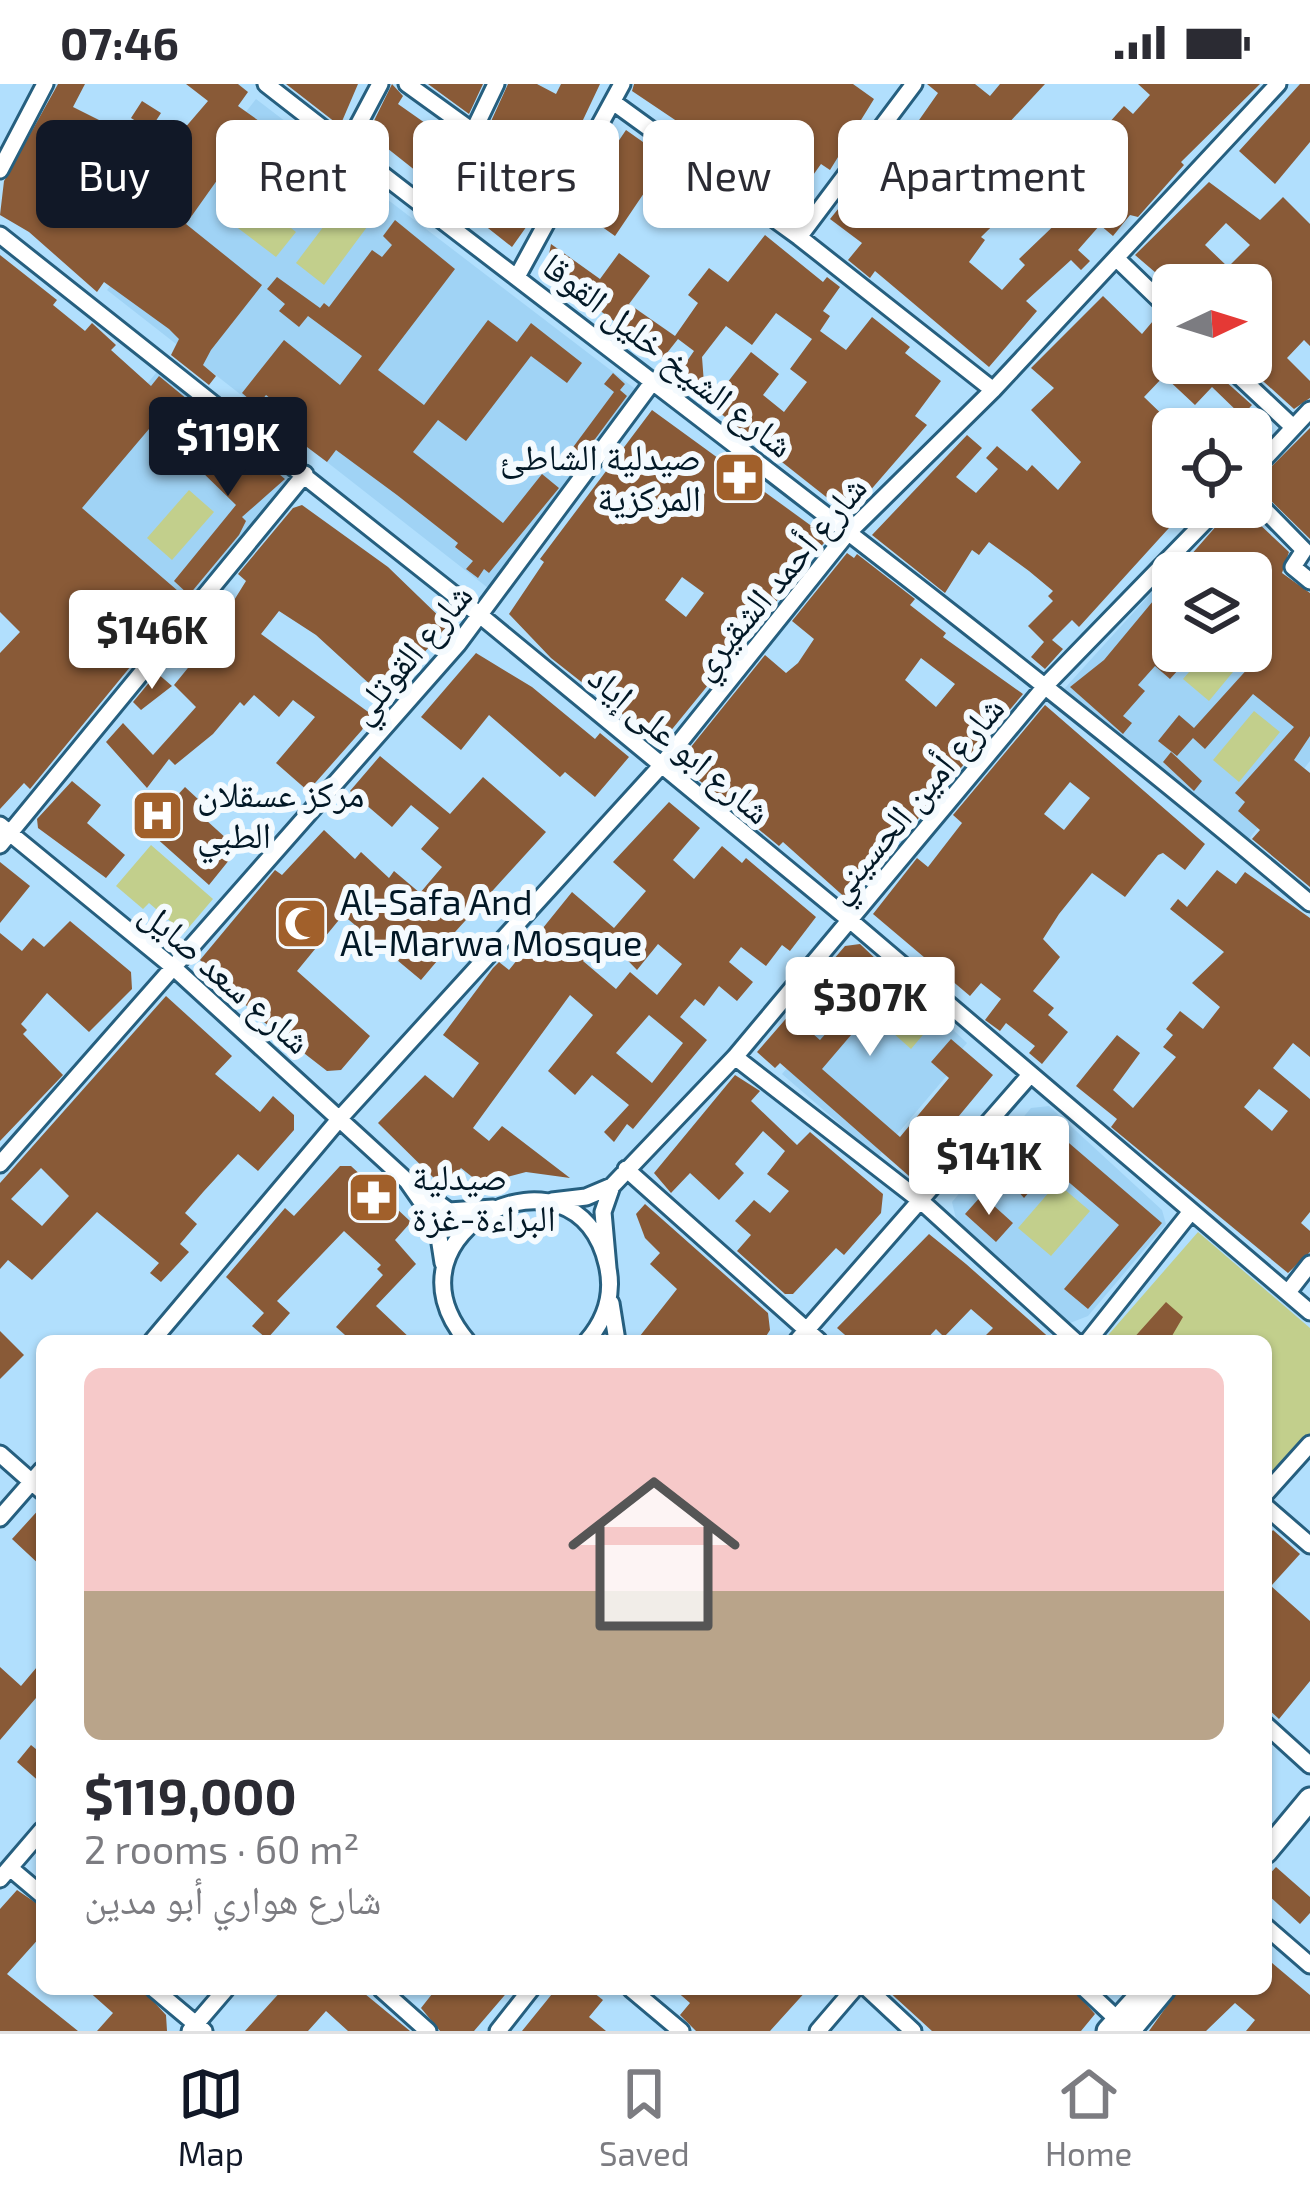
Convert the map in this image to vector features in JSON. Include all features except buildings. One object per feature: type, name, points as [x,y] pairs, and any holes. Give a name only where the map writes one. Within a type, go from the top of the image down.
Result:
[{"type":"main road","points":[[1272,1845],[1310,1799]]},
{"type":"main road","points":[[1272,1863],[1310,1820]]},
{"type":"main road","points":[[1118,2027],[1142,1995]]},
{"type":"main road","points":[[1118,2027],[1157,1995]]},
{"type":"street","points":[[0,170],[44,84]]},
{"type":"street","name":"شارع الشيخ خليل القوقا","points":[[266,84],[312,120]]},
{"type":"street","points":[[360,120],[380,84]]},
{"type":"street","points":[[407,84],[454,120]]},
{"type":"street","points":[[479,120],[496,84]]},
{"type":"street","points":[[603,120],[622,84]]},
{"type":"street","points":[[799,237],[914,84]]},
{"type":"street","name":"شارع أحمد الشقيري","points":[[157,1335],[340,1117],[659,768],[846,535],[993,390],[1278,84]]},
{"type":"street","points":[[613,102],[799,237],[993,390]]},
{"type":"street","name":"شارع الشيخ خليل القوقا","points":[[389,178],[654,380],[846,535],[1048,684],[1310,903]]},
{"type":"street","points":[[518,274],[543,228]]},
{"type":"street","name":"شارع ابو على إياد","points":[[0,235],[482,616],[659,768],[852,922],[1310,1312]]},
{"type":"street","points":[[1116,258],[1152,293]]},
{"type":"street","name":"شارع القوتلي","points":[[0,1164],[343,780],[482,616],[654,380]]},
{"type":"street","points":[[1247,384],[1293,427]]},
{"type":"street","points":[[1272,450],[1310,410]]},
{"type":"street","points":[[3,835],[304,474]]},
{"type":"street","points":[[1272,517],[1304,550],[1293,567],[1310,581]]},
{"type":"street","name":"شارع أمين الحسيني","points":[[612,1186],[735,1058],[1048,684],[1199,528]]},
{"type":"street","name":"شارع سعد صايل","points":[[3,835],[173,967],[407,1181],[449,1211],[532,1200]]},
{"type":"street","points":[[735,1058],[922,1202],[1068,1335]]},
{"type":"street","points":[[811,1335],[1030,1075]]},
{"type":"street","points":[[626,1169],[805,1335]]},
{"type":"street","name":"شارع سعد صايل","points":[[407,1181],[436,1224],[447,1305]]},
{"type":"street","points":[[532,1200],[576,1199],[612,1186]]},
{"type":"street","points":[[612,1186],[603,1212],[616,1335]]},
{"type":"street","points":[[532,1200],[580,1218],[602,1247],[608,1268]]},
{"type":"street","points":[[445,1274],[461,1233],[493,1208]]},
{"type":"street","points":[[1093,1335],[1190,1214]]},
{"type":"street","points":[[1288,1292],[1310,1264]]},
{"type":"street","points":[[591,1335],[602,1319],[610,1288]]},
{"type":"street","points":[[447,1305],[450,1335]]},
{"type":"street","points":[[447,1305],[464,1335]]},
{"type":"street","points":[[1272,1486],[1310,1444]]},
{"type":"street","points":[[0,1454],[36,1480]]},
{"type":"street","points":[[0,1517],[36,1483]]},
{"type":"street","points":[[1272,1512],[1310,1545]]},
{"type":"street","points":[[1272,1730],[1310,1765]]},
{"type":"street","points":[[36,1838],[5,1873],[36,1891]]},
{"type":"street","points":[[1272,1932],[1310,1965]]},
{"type":"street","points":[[160,1995],[196,2029],[222,1995]]},
{"type":"street","points":[[388,1995],[428,2031]]},
{"type":"street","points":[[498,2031],[526,1995]]},
{"type":"street","points":[[638,1995],[681,2031]]},
{"type":"street","points":[[818,2031],[849,1995]]},
{"type":"street","points":[[874,1995],[913,2031]]},
{"type":"street","points":[[1090,1995],[1118,2027]]},
{"type":"shaded area","points":[[256,99],[283,120],[240,120]]},
{"type":"shaded area","points":[[216,150],[216,228],[389,228],[389,201],[413,219],[413,228],[425,228],[638,391],[488,588],[107,290],[155,228],[192,228],[192,181]]},
{"type":"shaded area","points":[[160,368],[289,470],[292,489],[169,625],[40,515]]},
{"type":"shaded area","points":[[1152,592],[1152,672],[1271,672],[1310,705],[1310,761],[1249,839],[1064,689]]},
{"type":"shaded area","points":[[880,961],[967,1043],[961,1050],[965,1054],[878,1157],[782,1074]]},
{"type":"shaded area","points":[[1049,1106],[1162,1210],[1166,1224],[1088,1316],[1070,1323],[956,1219],[952,1202],[1031,1108]]},
{"type":"green space","points":[[238,228],[291,228],[296,232],[276,257]]},
{"type":"green space","points":[[322,228],[366,228],[324,285],[296,263]]},
{"type":"green space","points":[[189,490],[214,512],[172,560],[147,538]]},
{"type":"green space","points":[[1189,672],[1233,672],[1209,701],[1183,679]]},
{"type":"green space","points":[[1254,711],[1280,732],[1239,782],[1213,760]]},
{"type":"green space","points":[[151,845],[213,899],[184,933],[149,903],[143,909],[116,886]]},
{"type":"green space","points":[[897,992],[933,1023],[911,1049],[875,1017]]},
{"type":"green space","points":[[1057,1183],[1090,1211],[1051,1256],[1018,1228]]},
{"type":"green space","points":[[1198,1232],[1310,1328],[1310,1433],[1272,1476],[1272,1335],[1108,1335]]},
{"type":"place","name":"صيدلية الشاطئ المركزية","points":[[740,478]]},
{"type":"place","name":"مركز عسقلان الطبي","points":[[158,815]]},
{"type":"place","name":"Al-Safa And Al-Marwa Mosque","points":[[301,923]]},
{"type":"place","name":"صيدلية البراءة-غزة","points":[[373,1198]]}]
